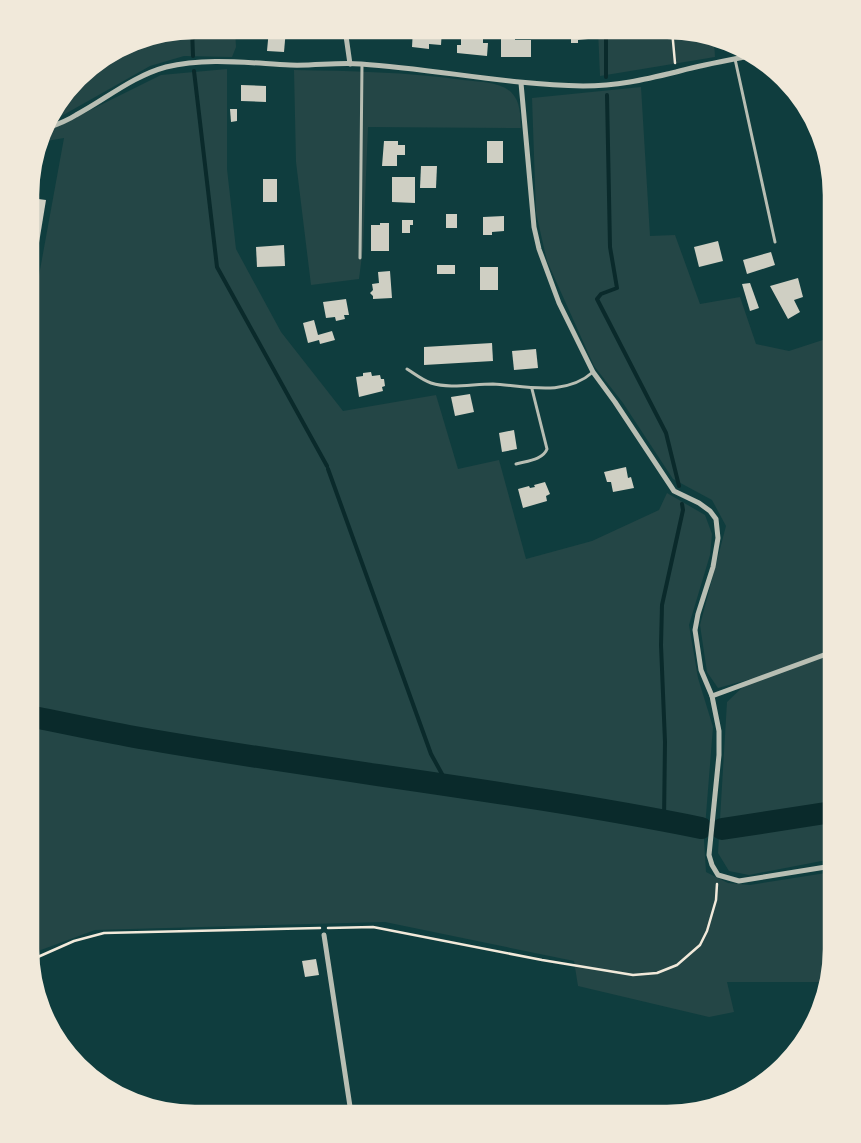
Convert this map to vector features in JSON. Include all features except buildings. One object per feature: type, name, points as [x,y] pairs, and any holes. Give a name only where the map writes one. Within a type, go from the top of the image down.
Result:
[{"type":"street","points":[[346,38],[350,64]]},
{"type":"street","points":[[54,125],[75,116],[144,75],[166,67],[192,63],[225,62],[315,66],[362,64],[480,76],[521,83],[584,86],[623,84],[646,80],[676,71],[742,57]]},
{"type":"street","points":[[521,83],[526,118],[534,227],[539,249],[559,303],[592,372],[615,402],[674,491],[699,503],[710,511],[716,519],[718,538],[713,567],[698,614],[696,630],[701,670],[712,696],[719,730],[719,755],[709,855],[712,865],[718,875],[738,881],[823,867]]},
{"type":"street","points":[[712,696],[823,655]]},
{"type":"street","points":[[324,935],[350,1106]]},
{"type":"lane","points":[[735,59],[775,242]]},
{"type":"lane","points":[[360,258],[362,64]]},
{"type":"lane","points":[[407,369],[430,382],[444,385],[493,384],[532,389],[569,386],[592,372]]},
{"type":"lane","points":[[516,464],[540,457],[545,453],[546,449],[532,389]]},
{"type":"path","points":[[673,38],[676,71]]},
{"type":"path","points":[[38,957],[74,941],[104,933],[372,927],[542,960],[633,975],[657,973],[677,965],[700,945],[707,931],[716,900],[718,875]]},
{"type":"shaded area","points":[[236,38],[236,47],[232,57],[184,56],[150,66],[58,118],[64,107],[91,77],[107,64],[125,54],[144,46],[174,39]]},
{"type":"shaded area","points":[[598,38],[687,39],[714,45],[715,57],[600,76]]},
{"type":"shaded area","points":[[227,69],[227,169],[236,249],[281,332],[343,411],[436,395],[458,469],[499,460],[526,559],[592,541],[659,510],[667,493],[705,515],[712,534],[710,555],[689,625],[698,678],[713,727],[704,840],[706,872],[728,883],[750,885],[823,873],[823,959],[819,982],[727,982],[734,1012],[709,1017],[578,986],[574,961],[385,922],[95,930],[38,951],[38,281],[64,138],[47,141],[52,129],[161,75]]},
{"type":"shaded area","points":[[294,70],[358,71],[442,77],[494,84],[506,88],[517,100],[521,128],[368,127],[363,248],[359,279],[311,285],[296,162]]},
{"type":"shaded area","points":[[641,87],[650,236],[675,235],[700,304],[740,297],[756,344],[789,351],[824,340],[823,861],[749,875],[729,871],[718,853],[727,702],[751,679],[718,688],[707,672],[700,625],[726,526],[712,500],[673,479],[623,403],[594,366],[547,261],[536,213],[532,98]]},
{"type":"waterway","points":[[192,38],[193,56]]},
{"type":"waterway","points":[[606,38],[606,77]]},
{"type":"waterway","points":[[194,71],[217,267],[327,466]]},
{"type":"waterway","points":[[607,95],[610,247],[617,288],[601,294],[597,299],[666,433],[679,486]]},
{"type":"waterway","points":[[328,469],[431,754],[448,785]]},
{"type":"waterway","points":[[664,821],[665,742],[661,645],[662,605],[683,510],[682,504]]},
{"type":"waterway","points":[[38,718],[200,748],[559,802],[701,828]]},
{"type":"waterway","points":[[722,829],[823,813]]}]
